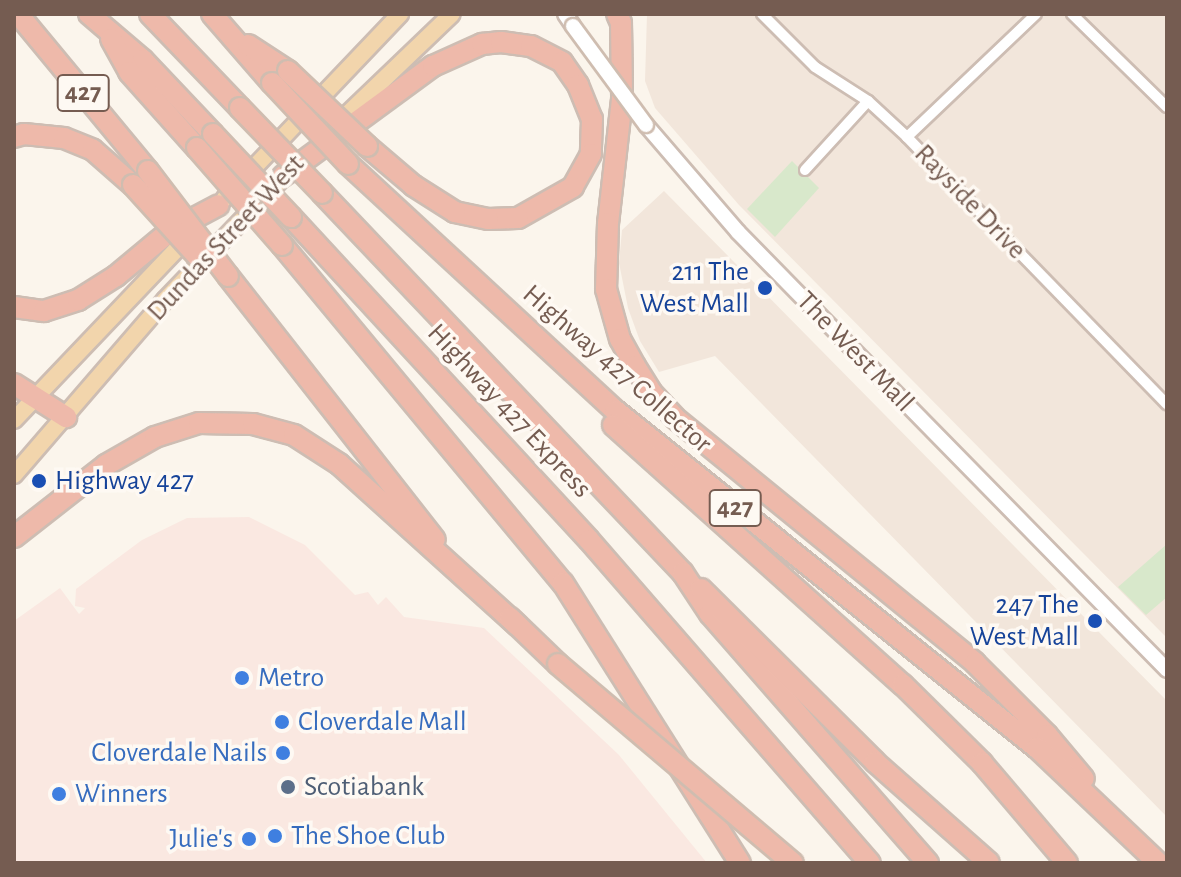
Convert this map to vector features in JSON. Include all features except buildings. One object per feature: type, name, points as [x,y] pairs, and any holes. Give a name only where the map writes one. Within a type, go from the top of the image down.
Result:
[{"type":"highway","name":"427","points":[[18,14],[141,178],[260,318],[439,546],[558,664],[793,863]]},
{"type":"highway","name":"Highway 427 Express","points":[[89,14],[143,60],[589,540],[870,863]]},
{"type":"highway","name":"Highway 427 Express","points":[[150,14],[683,573],[710,614],[928,863]]},
{"type":"highway","name":"Highway 427 Collector","points":[[212,14],[280,77],[348,164],[375,191],[616,411],[941,668],[1106,812],[1158,863]]},
{"type":"highway","points":[[617,14],[621,23],[622,99],[608,223],[606,289],[620,339],[635,366],[651,392],[700,440],[975,663],[1077,767],[1106,812]]},
{"type":"highway","points":[[107,32],[129,72],[282,245],[563,583],[703,809],[740,863]]},
{"type":"highway","points":[[280,77],[367,146],[414,186],[455,212],[488,219],[518,218],[573,187],[591,154],[592,119],[578,85],[562,62],[531,46],[482,44],[433,66],[283,176]]},
{"type":"highway","points":[[14,137],[24,134],[64,138],[93,150],[141,178]]},
{"type":"highway","points":[[375,191],[410,234],[596,410],[903,685],[982,763],[1067,863]]},
{"type":"highway","points":[[14,307],[44,311],[78,300],[116,276],[170,231],[219,205]]},
{"type":"highway","points":[[14,384],[66,417]]},
{"type":"highway","points":[[14,537],[91,476],[130,450],[172,429],[210,421],[237,421],[281,430],[313,445],[339,464],[518,626]]},
{"type":"highway","points":[[683,573],[723,607],[875,762],[989,863]]},
{"type":"highway","points":[[703,809],[724,863]]},
{"type":"main road","name":"Dundas Street West","points":[[14,420],[400,14]]},
{"type":"main road","name":"Dundas Street West","points":[[14,475],[165,300],[283,176],[452,14]]},
{"type":"main road","name":"The West Mall","points":[[565,14],[646,125],[738,232],[1167,670]]},
{"type":"street","points":[[907,137],[1036,14]]},
{"type":"street","points":[[1072,14],[1167,107]]},
{"type":"street","name":"Rayside Drive","points":[[764,15],[815,67],[868,101],[907,137],[1167,404]]},
{"type":"street","points":[[805,170],[868,101]]},
{"type":"shaded area","points":[[647,14],[1167,14],[1167,638],[739,205],[655,108],[645,81]]},
{"type":"shaded area","points":[[664,191],[1167,701],[1167,817],[715,356],[659,372],[640,341],[628,308],[619,263],[622,230]]},
{"type":"shaded area","name":"Cloverdale Mall","points":[[249,517],[305,545],[355,595],[368,592],[378,605],[386,597],[404,617],[484,628],[619,755],[707,863],[14,863],[14,621],[60,588],[79,614],[85,608],[75,606],[76,589],[142,540],[187,518]]},
{"type":"green space","points":[[792,161],[819,188],[775,237],[747,209]]},
{"type":"green space","points":[[1167,544],[1167,597],[1146,615],[1118,587]]},
{"type":"place","name":"211 The West Mall","points":[[765,288]]},
{"type":"place","name":"Highway 427","points":[[39,481]]},
{"type":"place","name":"247 The West Mall","points":[[1095,621]]},
{"type":"place","name":"Metro","points":[[242,678]]},
{"type":"place","name":"Cloverdale Mall","points":[[282,722]]},
{"type":"place","name":"Cloverdale Nails","points":[[283,753]]},
{"type":"place","name":"Scotiabank","points":[[288,787]]},
{"type":"place","name":"Winners","points":[[59,794]]},
{"type":"place","name":"The Shoe Club","points":[[275,836]]},
{"type":"place","name":"Julie's","points":[[249,839]]}]
